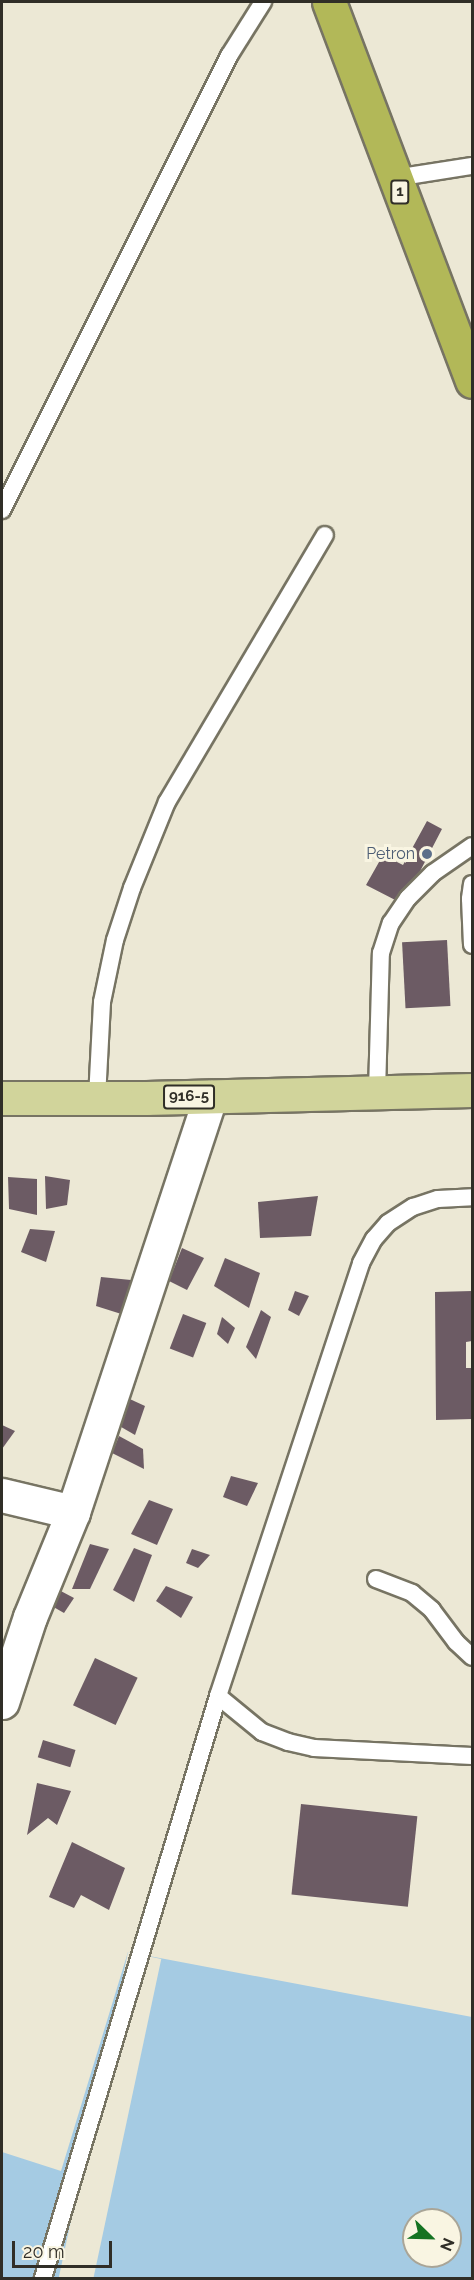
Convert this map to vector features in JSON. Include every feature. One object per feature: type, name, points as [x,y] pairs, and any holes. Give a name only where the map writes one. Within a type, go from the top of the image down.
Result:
[{"type":"highway","name":"1","points":[[329,2],[472,381]]},
{"type":"main road","name":"916-5","points":[[2,1098],[210,1097],[472,1090]]},
{"type":"street","points":[[2,1702],[30,1617],[73,1512],[210,1097]]},
{"type":"street","points":[[2,1496],[73,1512]]},
{"type":"lane","points":[[2,510],[229,56],[263,2]]},
{"type":"lane","points":[[395,178],[472,166]]},
{"type":"lane","points":[[97,1098],[102,1002],[115,940],[132,888],[167,802],[325,535]]},
{"type":"lane","points":[[377,1092],[381,953],[391,923],[408,898],[433,873],[472,846]]},
{"type":"lane","points":[[472,884],[470,899],[472,945]]},
{"type":"lane","points":[[42,2278],[218,1696],[361,1263],[374,1239],[388,1223],[413,1208],[438,1199],[472,1197]]},
{"type":"lane","points":[[376,1579],[412,1593],[432,1610],[456,1642],[472,1657]]},
{"type":"lane","points":[[218,1696],[262,1732],[288,1742],[314,1748],[472,1756]]},
{"type":"water","points":[[128,1952],[472,2017],[472,2278],[2,2278],[2,2152],[61,2171]]},
{"type":"pier","points":[[128,1952],[161,1959],[93,2278],[59,2278]]},
{"type":"building","points":[[427,821],[442,829],[403,904],[366,885],[383,855],[403,865]]},
{"type":"building","points":[[447,940],[450,1006],[406,1008],[402,942]]},
{"type":"building","points":[[45,1176],[70,1180],[67,1205],[46,1209]]},
{"type":"building","points":[[8,1177],[37,1179],[37,1215],[9,1209]]},
{"type":"building","points":[[318,1196],[311,1236],[260,1238],[258,1202]]},
{"type":"building","points":[[30,1229],[55,1231],[46,1262],[21,1252]]},
{"type":"building","points":[[182,1248],[204,1258],[187,1290],[169,1281]]},
{"type":"building","points":[[225,1258],[260,1273],[249,1308],[214,1286]]},
{"type":"building","points":[[101,1277],[141,1281],[134,1318],[96,1306]]},
{"type":"building","points":[[295,1291],[309,1296],[299,1316],[288,1310]]},
{"type":"building","points":[[472,1291],[472,1341],[466,1342],[466,1368],[472,1368],[472,1419],[436,1420],[435,1292]]},
{"type":"building","points":[[261,1310],[271,1317],[256,1359],[246,1347]]},
{"type":"building","points":[[183,1314],[206,1323],[193,1358],[170,1349]]},
{"type":"building","points":[[222,1317],[235,1328],[228,1344],[217,1334]]},
{"type":"building","points":[[121,1395],[145,1406],[135,1435],[109,1420]]},
{"type":"building","points":[[2,1425],[15,1431],[2,1449]]},
{"type":"building","points":[[119,1436],[143,1449],[144,1469],[112,1453]]},
{"type":"building","points":[[231,1476],[258,1483],[247,1506],[223,1497]]},
{"type":"building","points":[[149,1500],[173,1509],[157,1545],[131,1534]]},
{"type":"building","points":[[90,1544],[109,1549],[90,1589],[72,1589]]},
{"type":"building","points":[[134,1548],[152,1555],[134,1602],[113,1590]]},
{"type":"building","points":[[192,1549],[210,1555],[198,1568],[186,1563]]},
{"type":"building","points":[[166,1586],[193,1597],[181,1618],[156,1601]]},
{"type":"building","points":[[57,1589],[74,1598],[64,1613],[50,1605]]},
{"type":"building","points":[[95,1658],[138,1678],[116,1725],[73,1705]]},
{"type":"building","points":[[43,1740],[76,1750],[70,1767],[38,1757]]},
{"type":"building","points":[[37,1783],[71,1791],[57,1825],[48,1818],[27,1835]]},
{"type":"building","points":[[301,1804],[417,1816],[408,1907],[291,1895]]},
{"type":"building","points":[[72,1842],[125,1868],[109,1910],[81,1895],[74,1908],[49,1897]]},
{"type":"place","name":"Petron","points":[[427,854]]}]
